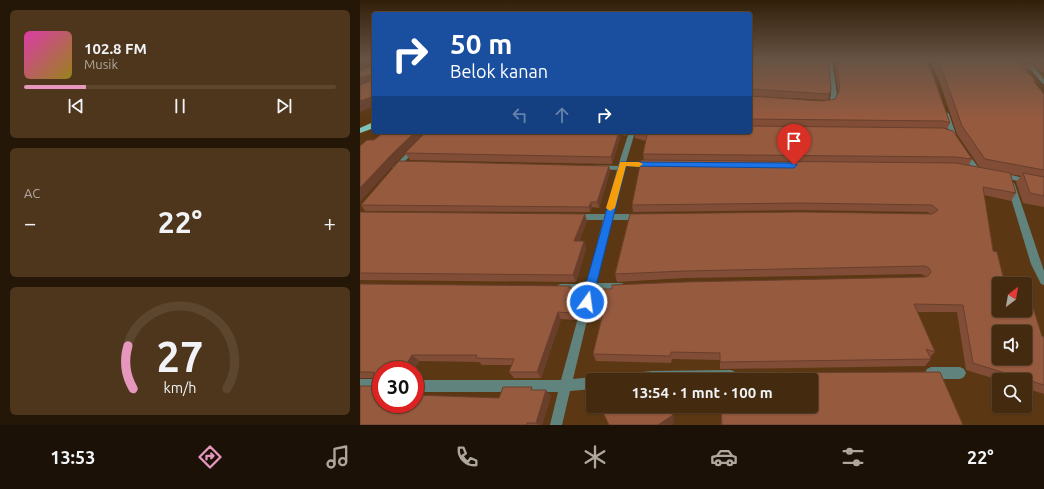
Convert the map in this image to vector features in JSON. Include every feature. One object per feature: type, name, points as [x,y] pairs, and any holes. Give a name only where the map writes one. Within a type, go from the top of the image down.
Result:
[{"type":"main road","points":[[360,131],[372,126]]},
{"type":"street","points":[[821,104],[831,103],[834,95],[832,79]]},
{"type":"street","points":[[943,106],[950,134],[957,141]]},
{"type":"street","points":[[556,425],[617,182],[631,134]]},
{"type":"street","points":[[390,175],[421,142]]},
{"type":"street","points":[[961,147],[980,171],[964,169]]},
{"type":"street","points":[[400,163],[407,164]]},
{"type":"street","points":[[590,167],[661,164]]},
{"type":"street","points":[[996,174],[1044,184]]},
{"type":"street","points":[[1009,177],[1036,264],[1044,281]]},
{"type":"street","points":[[569,217],[648,217]]},
{"type":"street","points":[[550,288],[630,286]]},
{"type":"street","points":[[920,374],[960,373]]},
{"type":"street","points":[[424,386],[566,386],[586,384]]},
{"type":"street","points":[[360,385],[372,386]]},
{"type":"building","points":[[372,79],[372,97],[360,101],[360,85]]},
{"type":"building","points":[[752,79],[830,79],[831,89],[829,94],[752,89]]},
{"type":"building","points":[[839,79],[934,79],[950,123],[944,121],[752,119],[752,96],[822,101],[835,99],[840,89]]},
{"type":"building","points":[[945,79],[1034,79],[1036,81],[1033,81],[1044,94],[1044,170],[985,159],[962,126]]},
{"type":"building","points":[[752,126],[943,128],[953,131],[972,159],[956,157],[643,154],[647,135],[643,134],[752,134]]},
{"type":"building","points":[[382,134],[413,134],[360,188],[360,146],[367,140],[374,140]]},
{"type":"building","points":[[424,134],[618,134],[611,157],[405,153]]},
{"type":"building","points":[[641,160],[956,163],[1010,173],[1016,193],[983,187],[993,251],[997,252],[1003,277],[992,277],[992,317],[1032,317],[1032,304],[1042,336],[1044,337],[1044,385],[1032,381],[1032,373],[1005,373],[973,363],[963,305],[914,304],[935,352],[926,349],[931,359],[720,362],[720,353],[671,352],[670,356],[593,354],[603,313],[586,313],[592,289],[612,289],[612,285],[685,282],[925,277],[931,272],[929,268],[925,266],[615,274],[630,214],[801,212],[932,214],[938,210],[932,205],[801,203],[632,205]]},
{"type":"building","points":[[399,161],[609,166],[597,202],[591,202],[589,207],[361,205]]},
{"type":"building","points":[[1023,173],[1044,177],[1044,196],[1030,193]]},
{"type":"building","points":[[360,212],[585,214],[574,241],[584,241],[573,275],[360,273]]},
{"type":"building","points":[[360,284],[570,286],[569,288],[580,289],[573,313],[558,312],[537,372],[509,372],[514,359],[476,358],[477,355],[412,355],[408,361],[372,361],[372,372],[360,372]]},
{"type":"building","points":[[940,372],[963,425],[722,425],[721,413],[818,413],[818,373],[721,373]]},
{"type":"building","points":[[360,386],[372,386],[372,413],[424,413],[424,395],[499,398],[503,387],[532,387],[531,390],[546,390],[536,423],[527,423],[527,425],[360,425]]},
{"type":"building","points":[[603,413],[672,413],[673,415],[658,425],[609,425]]},
{"type":"slow traffic","points":[[610,208],[622,164],[639,164]]},
{"type":"route","points":[[587,302],[622,164],[794,165]]}]
